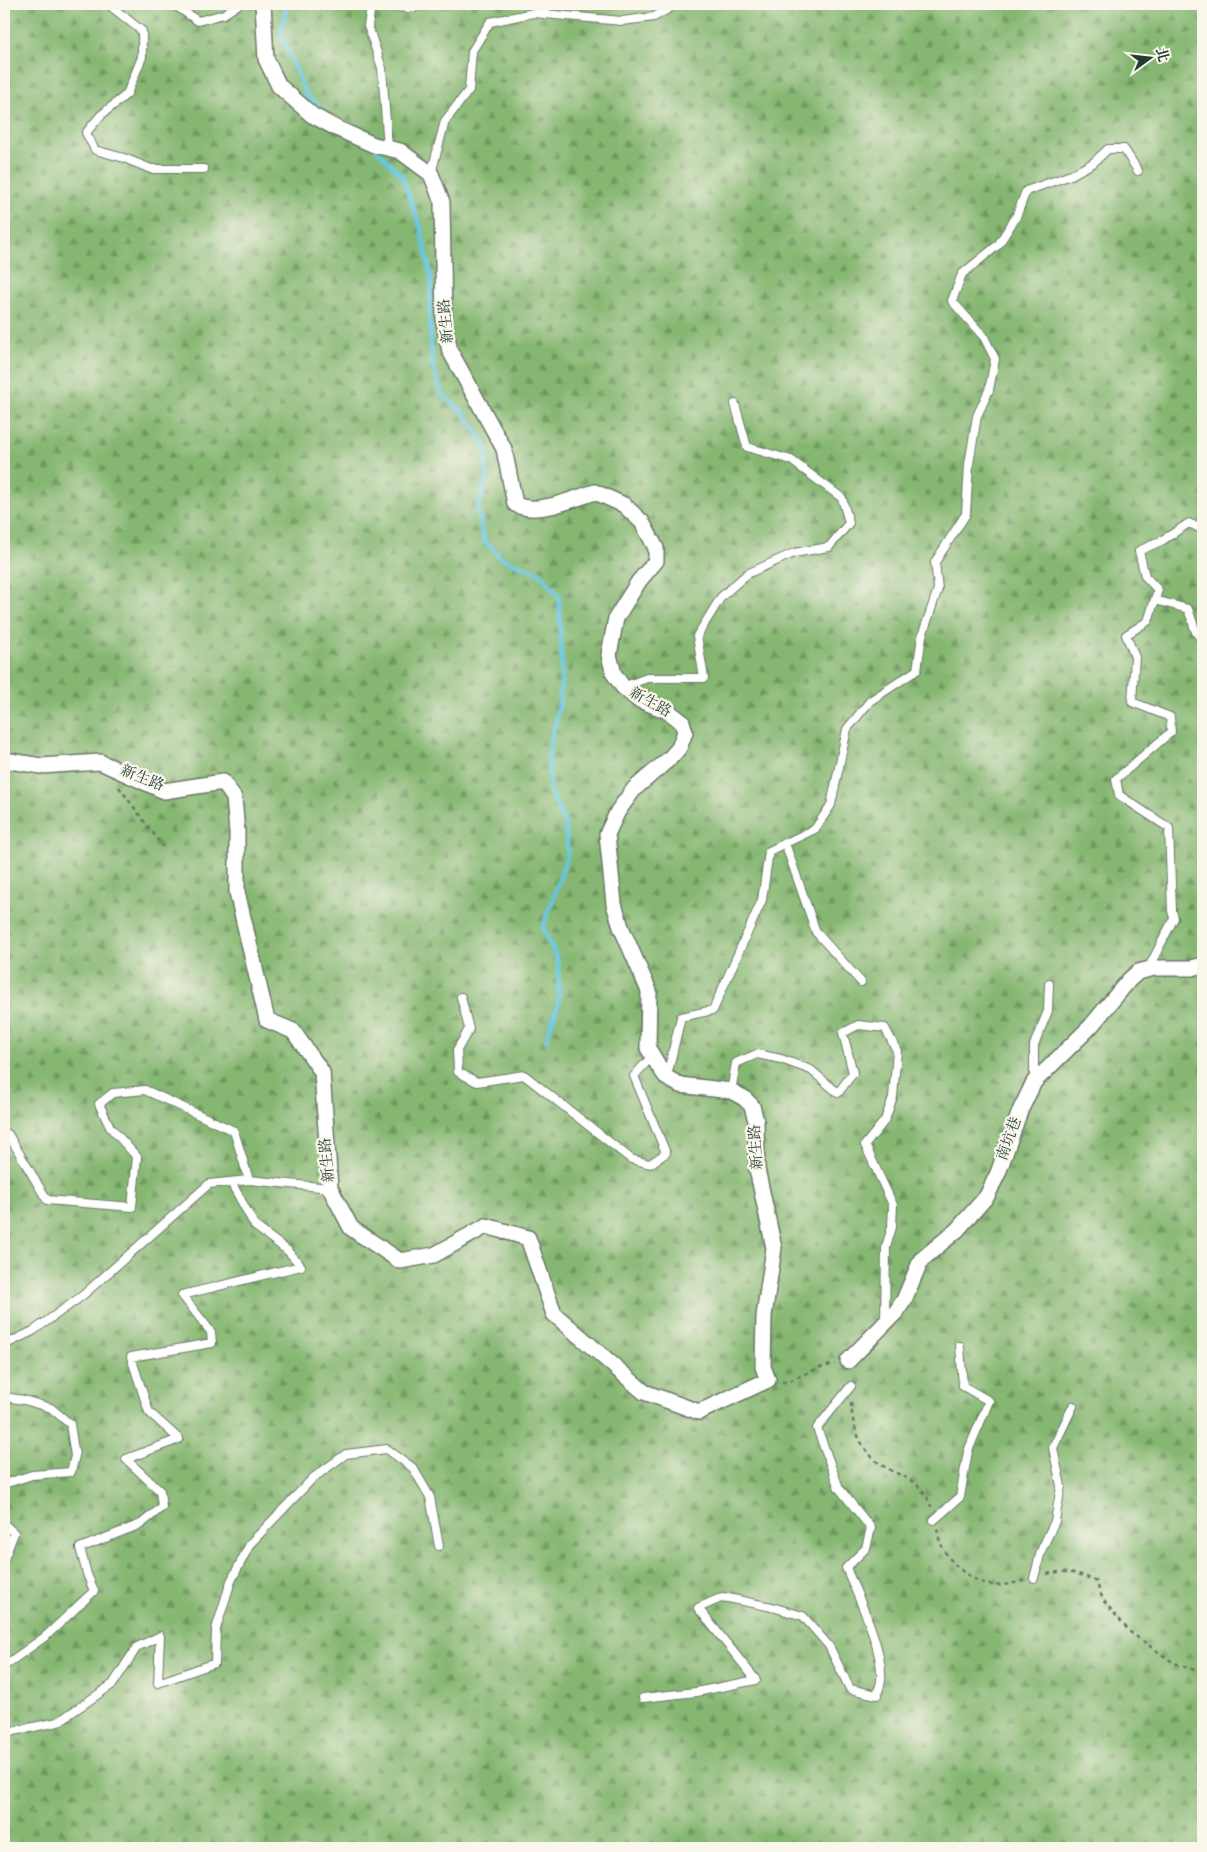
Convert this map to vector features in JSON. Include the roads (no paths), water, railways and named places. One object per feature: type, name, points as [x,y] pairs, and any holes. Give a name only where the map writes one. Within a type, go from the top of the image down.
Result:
[{"type":"street","points":[[263,4],[266,59],[279,86],[312,115],[355,137],[400,151],[431,174]]},
{"type":"street","name":"新生路","points":[[4,760],[41,766],[100,762],[164,790],[223,782],[234,798],[237,832],[237,892],[267,1020],[293,1031],[322,1072],[330,1188],[351,1228],[400,1261],[434,1255],[486,1226],[528,1238],[554,1314],[644,1392],[699,1412],[768,1380],[763,1367],[764,1316],[774,1248],[757,1169],[756,1121],[752,1106],[744,1098],[732,1092],[680,1085],[667,1078],[648,1048],[649,991],[621,927],[614,904],[607,834],[618,811],[634,789],[679,748],[685,732],[682,722],[668,711],[637,699],[623,687],[614,674],[609,655],[616,618],[639,581],[656,561],[656,548],[642,522],[624,505],[595,492],[539,509],[523,508],[515,504],[504,449],[450,351],[444,322],[442,202],[431,174]]},
{"type":"street","name":"南坑巷","points":[[848,1361],[896,1312],[904,1300],[921,1260],[957,1230],[987,1196],[998,1173],[1020,1111],[1034,1082],[1091,1026],[1129,980],[1138,972],[1154,968],[1192,968],[1203,965]]},
{"type":"lane","points":[[108,4],[142,31],[142,57],[127,94],[100,116],[86,133],[95,150],[124,158],[151,169],[204,169]]},
{"type":"lane","points":[[173,4],[198,22],[224,14],[239,4]]},
{"type":"lane","points":[[431,174],[445,121],[469,90],[472,51],[490,22],[533,14],[622,21],[654,17],[677,4]]},
{"type":"lane","points":[[381,146],[382,68],[368,26],[371,6],[414,8]]},
{"type":"lane","points":[[667,1078],[681,1017],[713,1010],[762,900],[769,851],[816,829],[831,805],[847,729],[870,701],[917,670],[922,636],[938,590],[935,562],[966,514],[969,464],[977,416],[989,390],[995,359],[984,337],[952,301],[962,274],[998,245],[1016,217],[1026,191],[1071,174],[1093,163],[1108,148],[1124,149],[1138,171]]},
{"type":"lane","points":[[623,687],[647,678],[704,678],[697,636],[722,598],[747,574],[794,553],[829,547],[849,523],[842,498],[791,460],[747,447],[735,404]]},
{"type":"lane","points":[[1148,970],[1174,918],[1172,912],[1169,828],[1119,795],[1116,779],[1171,732],[1170,717],[1132,702],[1135,658],[1126,635],[1148,621],[1158,590],[1145,576],[1139,552],[1163,540],[1189,523],[1203,530]]},
{"type":"lane","points":[[1155,600],[1188,609],[1196,632],[1203,642]]},
{"type":"lane","points":[[1203,702],[1203,707]]},
{"type":"lane","points":[[785,844],[816,932],[861,982]]},
{"type":"lane","points":[[1034,1082],[1034,1045],[1048,1011],[1049,984]]},
{"type":"lane","points":[[461,997],[469,1029],[457,1050],[458,1072],[477,1082],[524,1074],[631,1159],[650,1164],[666,1152],[634,1076],[652,1056]]},
{"type":"lane","points":[[732,1092],[736,1064],[756,1054],[781,1059],[812,1070],[838,1093],[853,1073],[843,1033],[858,1025],[885,1028],[897,1051],[894,1098],[885,1120],[865,1144],[893,1204],[892,1227],[886,1247],[885,1324]]},
{"type":"lane","points":[[4,1134],[8,1134],[47,1200],[132,1207],[137,1157],[110,1127],[99,1104],[113,1093],[145,1090],[234,1131],[249,1180]]},
{"type":"lane","points":[[4,1345],[33,1331],[82,1296],[209,1184],[249,1180],[330,1188]]},
{"type":"lane","points":[[4,1666],[46,1636],[94,1591],[80,1548],[141,1524],[162,1507],[160,1491],[126,1459],[179,1439],[149,1412],[131,1357],[212,1343],[211,1332],[182,1295],[301,1266],[288,1251],[254,1226],[231,1182]]},
{"type":"lane","points":[[934,1520],[960,1497],[968,1451],[989,1401],[963,1386],[960,1346]]},
{"type":"lane","points":[[644,1698],[696,1692],[756,1680],[698,1608],[723,1597],[772,1607],[803,1616],[829,1646],[850,1689],[877,1695],[882,1680],[880,1663],[870,1625],[846,1568],[866,1548],[871,1528],[839,1488],[817,1428],[851,1386]]},
{"type":"lane","points":[[4,1397],[24,1400],[51,1408],[70,1424],[75,1456],[71,1472],[32,1475],[4,1484]]},
{"type":"lane","points":[[1034,1578],[1041,1551],[1055,1521],[1061,1486],[1053,1448],[1074,1406]]},
{"type":"lane","points":[[4,1733],[58,1722],[113,1684],[137,1647],[160,1636],[158,1682],[215,1663],[216,1629],[231,1581],[250,1544],[313,1478],[346,1454],[386,1449],[413,1468],[430,1497],[439,1546]]},
{"type":"lane","points":[[4,1524],[14,1532],[4,1559]]},
{"type":"waterway","points":[[290,4],[286,8],[281,34],[306,95],[329,116]]},
{"type":"waterway","points":[[378,151],[402,176],[421,229],[431,278],[432,365],[442,395],[463,412],[485,443],[487,476],[478,510],[484,541],[503,559],[540,573],[559,596],[562,673],[559,707],[548,754],[550,790],[565,825],[568,853],[543,928],[558,961],[559,1000],[546,1040]]}]
